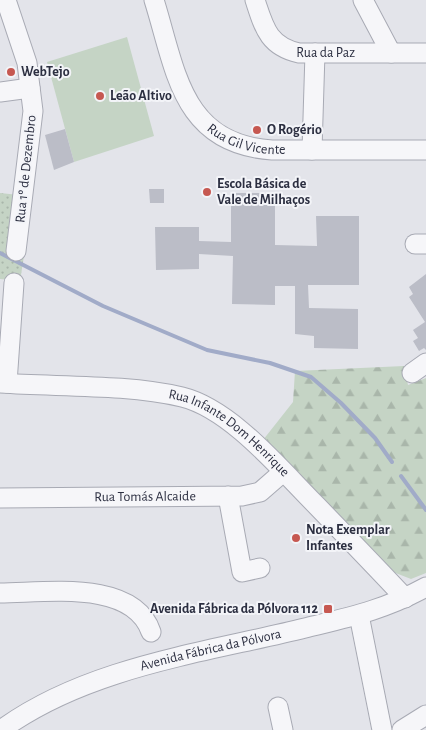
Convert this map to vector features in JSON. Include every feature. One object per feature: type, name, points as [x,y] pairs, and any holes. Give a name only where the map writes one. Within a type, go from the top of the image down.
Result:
[{"type":"street","name":"Rua 1º de Dezembro","points":[[6,0],[27,63],[33,116],[16,251]]},
{"type":"street","name":"Rua Gil Vicente","points":[[154,0],[187,102],[198,117],[226,138],[257,149],[426,150]]},
{"type":"street","name":"Rua da Paz","points":[[255,0],[264,25],[276,43],[286,50],[315,53],[426,53]]},
{"type":"street","points":[[363,0],[391,53]]},
{"type":"street","points":[[312,150],[315,53]]},
{"type":"street","points":[[0,92],[30,88]]},
{"type":"street","points":[[3,383],[14,283]]},
{"type":"street","name":"Rua Infante Dom Henrique","points":[[3,383],[142,391],[183,397],[215,411],[230,421],[283,472],[405,598]]},
{"type":"street","name":"Rua Tomás Alcaide","points":[[0,498],[228,496],[260,492],[283,472]]},
{"type":"street","points":[[228,496],[242,572],[260,568]]},
{"type":"street","name":"Avenida Fábrica da Pólvora","points":[[1,730],[33,710],[109,676],[360,615],[380,609],[426,587]]},
{"type":"street","points":[[0,593],[90,593],[110,596],[134,607],[142,614],[151,632]]},
{"type":"street","points":[[360,615],[382,730]]},
{"type":"street","points":[[278,707],[283,730]]},
{"type":"street","points":[[402,730],[426,715]]},
{"type":"green space","name":"Leão Altivo","points":[[127,37],[154,136],[74,162],[47,62]]},
{"type":"green space","points":[[0,193],[19,195],[24,256],[20,281],[0,279]]},
{"type":"green space","points":[[404,366],[408,385],[426,378],[426,573],[411,579],[393,572],[263,440],[293,402],[295,371]]},
{"type":"building","points":[[65,129],[74,162],[54,170],[45,135]]},
{"type":"building","points":[[149,189],[164,189],[164,203],[150,203]]},
{"type":"building","points":[[231,193],[275,193],[275,245],[317,246],[316,216],[359,216],[359,285],[308,285],[309,308],[358,309],[358,349],[314,348],[314,336],[295,334],[295,286],[275,286],[275,305],[232,304],[233,256],[199,254],[199,269],[156,270],[155,227],[199,227],[199,241],[231,242]]},
{"type":"building","points":[[426,274],[426,350],[424,348],[419,351],[413,341],[418,338],[413,330],[425,322],[409,297],[413,294],[409,287]]},
{"type":"waterway","points":[[0,253],[103,306],[207,350],[270,363],[311,377],[341,403],[375,438],[392,462]]},
{"type":"waterway","points":[[401,476],[426,510]]},
{"type":"place","name":"WebTejo","points":[[11,72]]},
{"type":"place","name":"Leão Altivo","points":[[100,96]]},
{"type":"place","name":"O Rogério","points":[[257,130]]},
{"type":"place","name":"Escola Básica de Vale de Milhaços","points":[[207,192]]},
{"type":"place","name":"Nota Exemplar Infantes","points":[[296,538]]},
{"type":"place","name":"Avenida Fábrica da Pólvora 112","points":[[328,609]]}]
